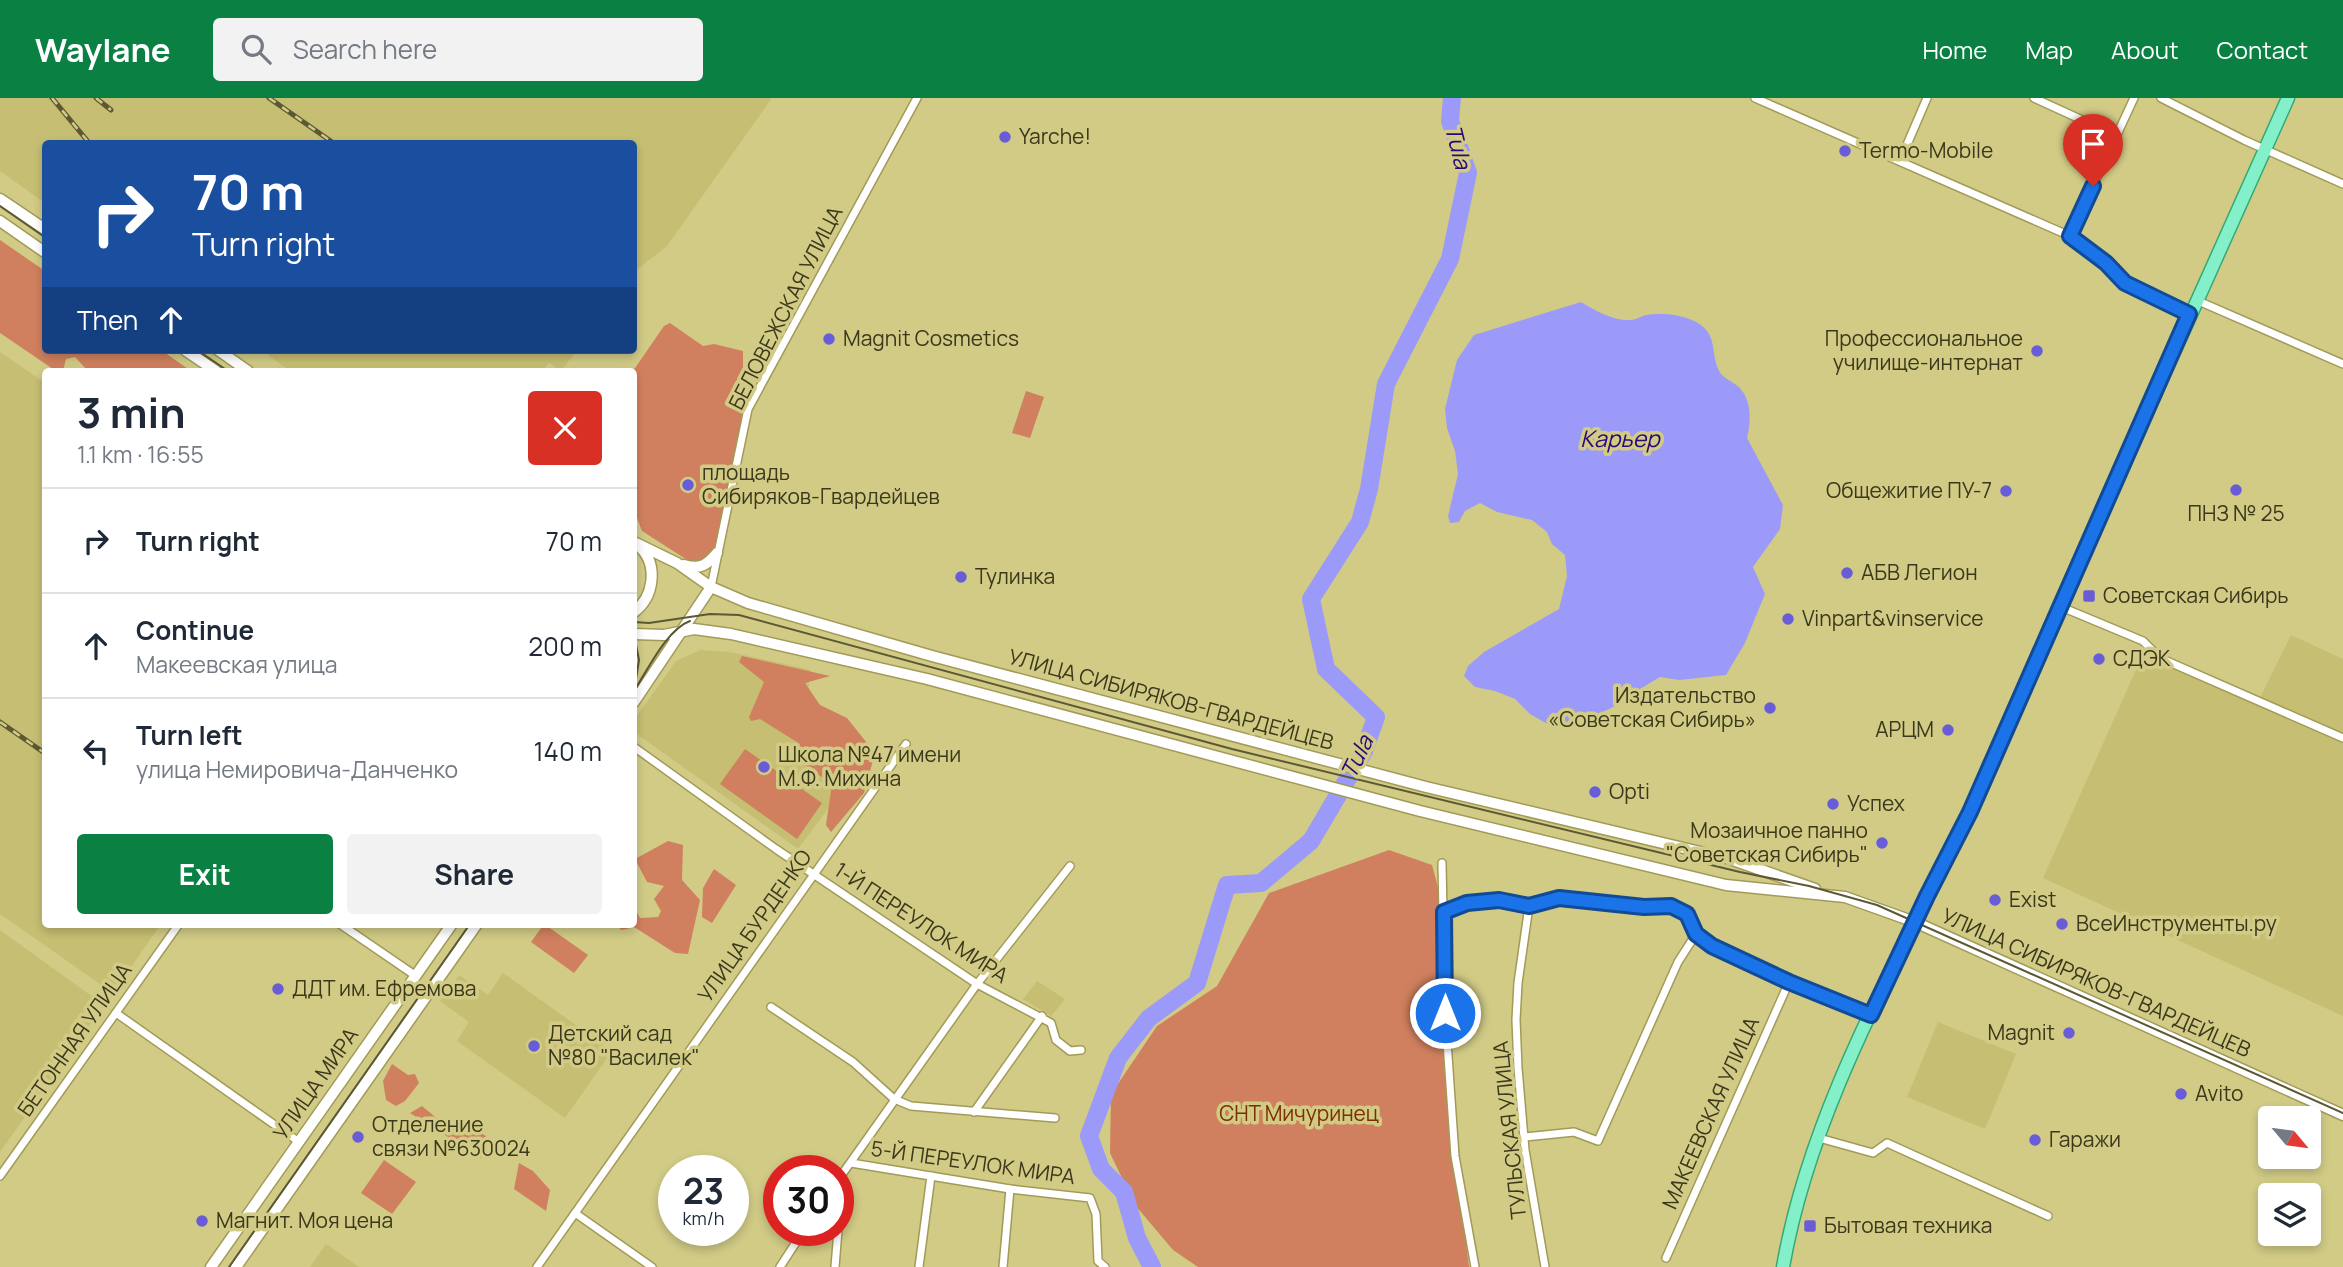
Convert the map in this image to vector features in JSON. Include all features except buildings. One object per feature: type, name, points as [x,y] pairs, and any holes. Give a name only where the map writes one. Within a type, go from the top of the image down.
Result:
[{"type":"main road","points":[[1783,1267],[1803,1187],[1834,1094],[1970,812],[2189,314],[2288,98]]},
{"type":"main road","points":[[0,199],[42,227]]},
{"type":"main road","points":[[0,221],[42,250]]},
{"type":"main road","points":[[191,354],[211,368]]},
{"type":"main road","points":[[225,354],[244,368]]},
{"type":"main road","name":"УЛИЦА СИБИРЯКОВ-ГВАРДЕЙЦЕВ","points":[[637,543],[677,563],[710,587],[748,603],[919,652],[1426,787],[1730,859],[1877,907],[2343,1115]]},
{"type":"main road","points":[[637,544],[648,555],[653,575],[648,596],[637,609]]},
{"type":"main road","points":[[677,563],[693,568],[706,565],[717,553]]},
{"type":"main road","points":[[637,698],[710,587]]},
{"type":"main road","name":"УЛИЦА СИБИРЯКОВ-ГВАРДЕЙЦЕВ","points":[[637,634],[651,636],[694,629],[721,632],[914,676],[1420,811],[1726,885],[1831,894]]},
{"type":"main road","name":"УЛИЦА МИРА","points":[[211,1267],[449,928]]},
{"type":"main road","name":"УЛИЦА МИРА","points":[[236,1267],[474,928]]},
{"type":"street","name":"БЕЛОВЕЖСКАЯ УЛИЦА","points":[[710,587],[748,409],[917,98]]},
{"type":"street","points":[[1755,98],[2070,236],[2106,263],[2125,283],[2189,314]]},
{"type":"street","points":[[1900,161],[1927,98]]},
{"type":"street","points":[[2034,98],[2115,135]]},
{"type":"street","points":[[2070,236],[2134,98]]},
{"type":"street","points":[[2161,98],[2343,184]]},
{"type":"street","points":[[2196,300],[2343,364]]},
{"type":"street","points":[[2059,606],[2143,641],[2160,657],[2343,738]]},
{"type":"street","name":"УЛИЦА БУРДЕНКО","points":[[537,1267],[906,744]]},
{"type":"street","name":"1-Й ПЕРЕУЛОК МИРА","points":[[637,749],[814,874],[977,984],[1042,1016],[1051,1023],[1056,1040],[1070,1051],[1082,1050]]},
{"type":"street","points":[[1442,863],[1445,1013],[1455,1156],[1475,1267]]},
{"type":"street","points":[[854,1159],[977,984],[1070,866]]},
{"type":"street","points":[[1444,912],[1467,903],[1499,900],[1529,906],[1559,898],[1644,907],[1671,906],[1687,914],[1696,934],[1712,946],[1789,982],[1871,1015]]},
{"type":"street","name":"ТУЛЬСКАЯ УЛИЦА","points":[[1529,906],[1522,945],[1516,1020],[1525,1150],[1545,1267]]},
{"type":"street","name":"БЕТОННАЯ УЛИЦА","points":[[0,1176],[176,928]]},
{"type":"street","points":[[346,928],[416,976]]},
{"type":"street","points":[[1525,1137],[1574,1132],[1598,1141],[1678,962],[1696,934]]},
{"type":"street","name":"МАКЕЕВСКАЯ УЛИЦА","points":[[1666,1258],[1789,982]]},
{"type":"street","points":[[771,1007],[853,1062],[894,1099],[911,1106],[1055,1118]]},
{"type":"street","points":[[116,1013],[299,1142]]},
{"type":"street","points":[[974,1112],[1042,1016]]},
{"type":"street","points":[[1819,1138],[1873,1153],[1887,1143],[2048,1216]]},
{"type":"street","name":"5-Й ПЕРЕУЛОК МИРА","points":[[854,1163],[1010,1189],[1090,1198],[1096,1214],[1098,1261],[1105,1267]]},
{"type":"street","points":[[919,1267],[931,1176]]},
{"type":"street","points":[[1003,1267],[1010,1189]]},
{"type":"street","points":[[575,1213],[652,1267]]},
{"type":"street","points":[[780,1267],[794,1246]]},
{"type":"street","points":[[835,1267],[837,1246]]},
{"type":"shaded area","points":[[0,98],[772,98],[667,246],[637,270],[637,140],[42,140],[42,201],[0,171]]},
{"type":"shaded area","points":[[0,352],[42,381],[42,928],[158,928],[113,993],[0,914]]},
{"type":"shaded area","points":[[267,354],[574,354],[563,368],[556,368],[549,363],[545,368],[286,368]]},
{"type":"shaded area","points":[[2291,635],[2343,659],[2343,1016],[2043,878],[2144,652],[2258,702]]},
{"type":"shaded area","name":"Школа №47 имени М.Ф. Михина","points":[[700,650],[730,652],[811,670],[807,698],[845,786],[798,849],[637,734],[637,716],[676,661]]},
{"type":"shaded area","points":[[0,930],[104,1005],[0,1152]]},
{"type":"shaded area","name":"Детский сад №80 \"Василек\"","points":[[503,973],[612,1051],[565,1118],[457,1041],[469,1022],[440,1001],[459,975],[488,995]]},
{"type":"shaded area","points":[[1037,981],[1065,999],[1051,1016],[1023,999]]},
{"type":"shaded area","points":[[1938,1022],[2016,1054],[1985,1129],[1907,1097]]},
{"type":"shaded area","points":[[326,1244],[359,1267],[310,1267]]},
{"type":"green space","points":[[0,240],[42,269],[42,354],[167,354],[187,368],[85,368],[75,357],[66,359],[64,368],[52,368],[0,333]]},
{"type":"green space","name":"площадь Сибиряков-Гвардейцев","points":[[670,323],[703,346],[714,344],[743,351],[743,411],[714,551],[702,563],[692,563],[642,531],[637,518],[635,368],[664,326]]},
{"type":"green space","points":[[1026,391],[1044,397],[1030,438],[1012,433]]},
{"type":"green space","points":[[742,656],[830,676],[805,683],[820,705],[847,718],[875,753],[864,793],[831,832],[826,825],[832,784],[797,760],[800,744],[760,719],[751,721],[749,717],[764,682],[739,662]]},
{"type":"green space","points":[[745,749],[822,803],[797,839],[720,784]]},
{"type":"green space","points":[[668,841],[683,845],[682,880],[700,900],[688,954],[675,953],[636,928],[637,912],[640,918],[658,917],[661,911],[654,899],[664,886],[647,882],[637,858]]},
{"type":"green space","name":"СНТ Мичуринец","points":[[1389,850],[1432,865],[1445,914],[1445,1013],[1455,1156],[1469,1267],[1198,1267],[1173,1250],[1135,1205],[1110,1153],[1111,1094],[1157,1026],[1217,986],[1269,893]]},
{"type":"green space","points":[[714,869],[736,885],[712,923],[702,917],[703,888]]},
{"type":"green space","points":[[541,928],[550,928],[588,955],[574,973],[531,942]]},
{"type":"green space","points":[[392,1064],[408,1075],[415,1074],[419,1083],[405,1101],[396,1106],[386,1100],[383,1081]]},
{"type":"green space","points":[[422,1106],[457,1135],[471,1128],[486,1136],[481,1158],[410,1113]]},
{"type":"green space","points":[[384,1160],[416,1182],[392,1214],[361,1193]]},
{"type":"green space","points":[[519,1163],[533,1171],[550,1190],[546,1211],[514,1189]]},
{"type":"water","name":"Карьер","points":[[1581,302],[1618,319],[1631,320],[1662,314],[1689,319],[1704,328],[1711,339],[1719,370],[1739,387],[1746,398],[1750,418],[1747,438],[1783,505],[1780,529],[1753,567],[1765,594],[1745,643],[1726,675],[1679,680],[1660,677],[1627,700],[1601,713],[1551,726],[1530,714],[1515,699],[1475,687],[1464,676],[1468,666],[1484,652],[1559,609],[1567,576],[1565,555],[1552,544],[1547,532],[1532,520],[1497,512],[1480,503],[1465,511],[1459,522],[1450,523],[1448,516],[1458,474],[1445,409],[1457,360],[1474,335]]},
{"type":"waterway","name":"Tula","points":[[1152,1267],[1137,1238],[1124,1192],[1101,1169],[1089,1136],[1118,1058],[1149,1018],[1197,983],[1227,885],[1261,883],[1311,841],[1364,751],[1376,717],[1326,669],[1311,599],[1360,522],[1369,489],[1386,384],[1450,259],[1468,173],[1450,121],[1452,98]]},
{"type":"tram line","points":[[0,206],[42,235]]},
{"type":"tram line","points":[[203,354],[224,368]]},
{"type":"tram line","points":[[637,622],[649,623],[710,614],[739,615],[1232,749],[1740,872],[1809,886],[1877,905],[2343,1113]]},
{"type":"tram line","points":[[637,686],[673,632],[690,621]]},
{"type":"tram line","points":[[637,650],[637,672]]},
{"type":"tram line","points":[[229,1267],[467,928]]},
{"type":"railway","points":[[52,98],[87,140]]},
{"type":"railway","points":[[96,98],[111,110]]},
{"type":"railway","points":[[269,98],[329,140]]},
{"type":"railway","points":[[0,722],[42,751]]},
{"type":"place","name":"Yarche!","points":[[1005,137]]},
{"type":"place","name":"Termo-Mobile","points":[[1845,151]]},
{"type":"place","name":"Magnit Cosmetics","points":[[829,339]]},
{"type":"place","name":"Профессиональное училище-интернат","points":[[2037,351]]},
{"type":"place","name":"площадь Сибиряков-Гвардейцев","points":[[688,485]]},
{"type":"place","name":"ПНЗ № 25","points":[[2236,490]]},
{"type":"place","name":"Общежитие ПУ-7","points":[[2006,491]]},
{"type":"place","name":"АБВ Легион","points":[[1847,573]]},
{"type":"place","name":"Тулинка","points":[[961,577]]},
{"type":"place","name":"Советская Сибирь","points":[[2089,596]]},
{"type":"place","name":"Vinpart&vinservice","points":[[1788,619]]},
{"type":"place","name":"СДЭК","points":[[2099,659]]},
{"type":"place","name":"Издательство «Советская Сибирь»","points":[[1770,708]]},
{"type":"place","name":"АРЦМ","points":[[1948,730]]},
{"type":"place","name":"Школа №47 имени М.Ф. Михина","points":[[764,767]]},
{"type":"place","name":"Opti","points":[[1595,792]]},
{"type":"place","name":"Успех","points":[[1833,804]]},
{"type":"place","name":"Мозаичное панно \"Советская Сибирь\"","points":[[1882,843]]},
{"type":"place","name":"Exist","points":[[1995,900]]},
{"type":"place","name":"ВсеИнструменты.ру","points":[[2062,924]]},
{"type":"place","name":"ДДТ им. Ефремова","points":[[278,989]]},
{"type":"place","name":"Magnit","points":[[2069,1033]]},
{"type":"place","name":"Детский сад №80 \"Василек\"","points":[[534,1046]]},
{"type":"place","name":"Avito","points":[[2181,1094]]},
{"type":"place","name":"Отделение связи №630024","points":[[358,1137]]},
{"type":"place","name":"Гаражи","points":[[2035,1140]]},
{"type":"place","name":"Магнит. Моя цена","points":[[202,1221]]},
{"type":"place","name":"Бытовая техника","points":[[1810,1226]]},
{"type":"route","points":[[1445,1013],[1444,912],[1467,903],[1499,900],[1529,906],[1559,898],[1644,907],[1671,906],[1687,914],[1696,934],[1712,946],[1789,982],[1871,1015],[1970,812],[2189,314],[2125,283],[2106,263],[2070,236],[2093,186]]}]
